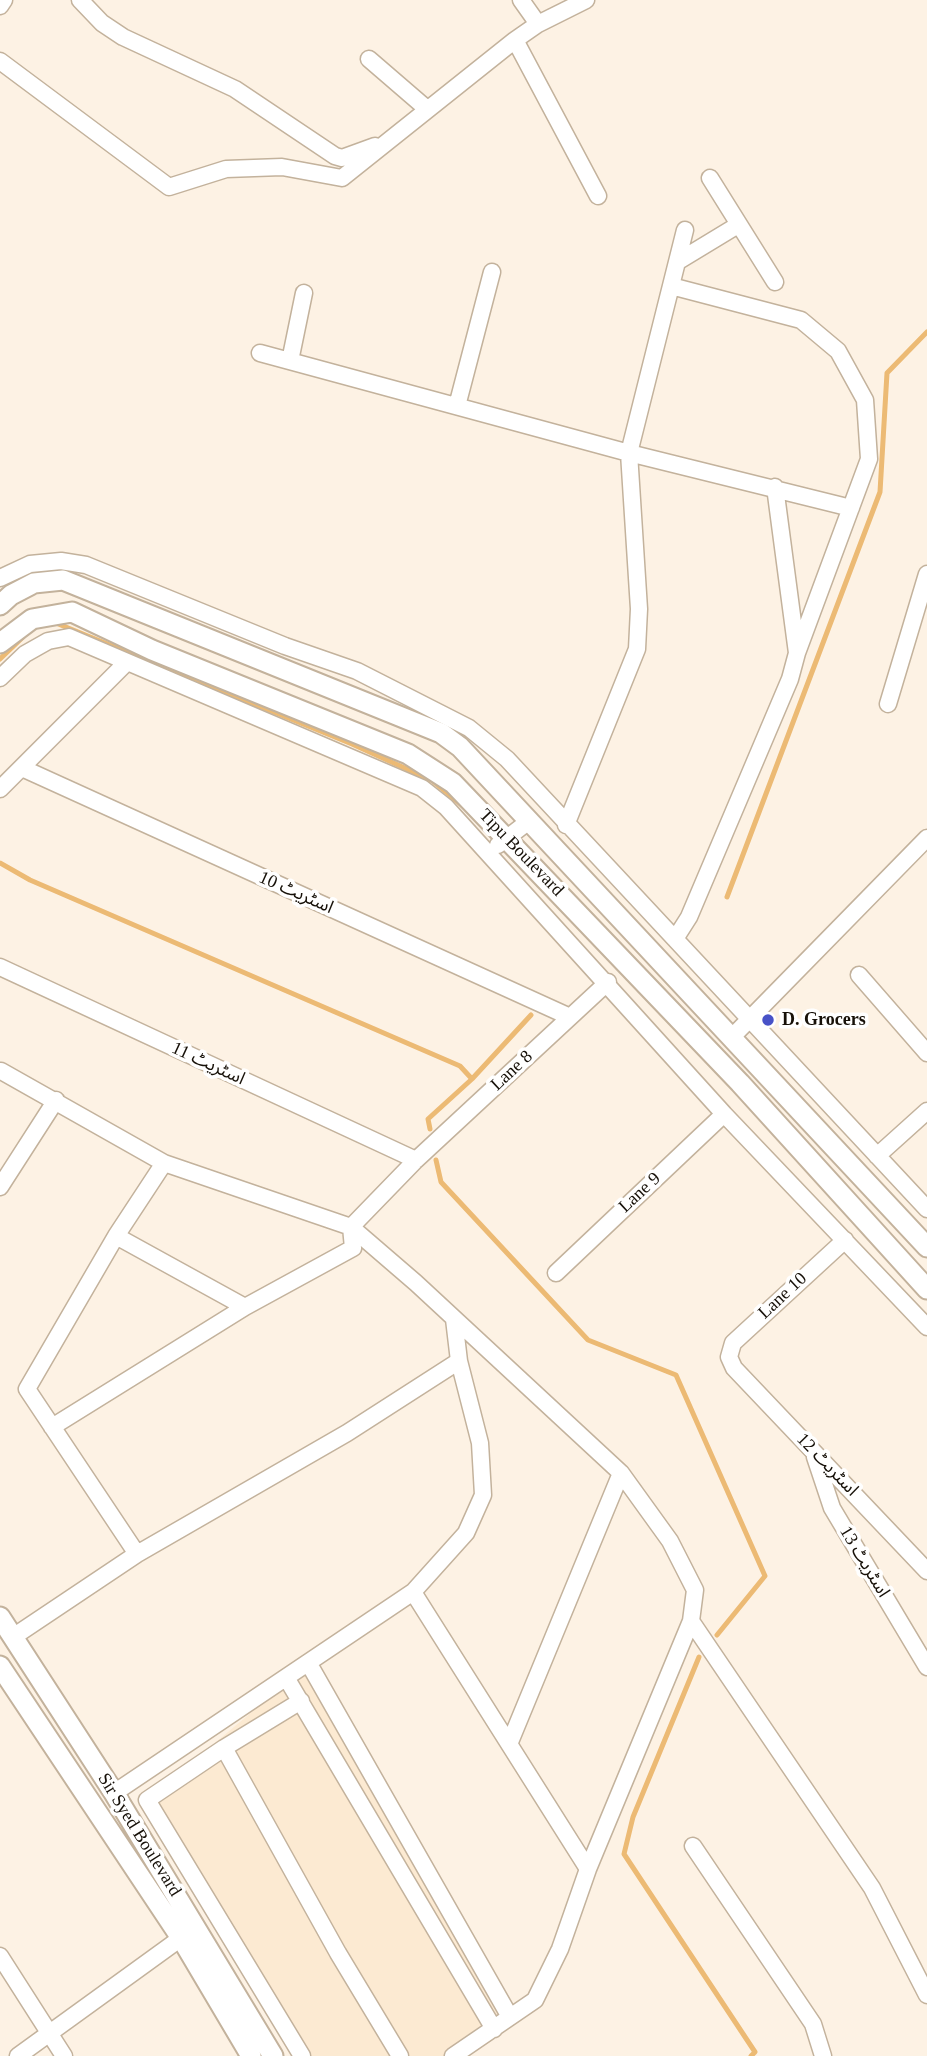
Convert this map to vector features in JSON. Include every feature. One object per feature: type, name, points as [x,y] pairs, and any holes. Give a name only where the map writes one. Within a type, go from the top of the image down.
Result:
[{"type":"street","points":[[0,6],[4,0]]},
{"type":"street","points":[[80,0],[102,23],[123,37],[235,89],[335,156],[342,158],[387,142]]},
{"type":"street","points":[[521,0],[538,24]]},
{"type":"street","points":[[0,61],[169,187],[226,169],[282,167],[342,178],[515,40],[538,24],[586,0]]},
{"type":"street","points":[[515,40],[597,196]]},
{"type":"street","points":[[369,59],[427,109]]},
{"type":"street","points":[[710,178],[775,282]]},
{"type":"street","points":[[677,262],[738,225]]},
{"type":"street","points":[[566,825],[637,649],[639,609],[629,453],[685,230]]},
{"type":"street","points":[[457,406],[492,272]]},
{"type":"street","points":[[671,286],[801,320],[838,351],[865,400],[869,459],[797,653],[790,679],[700,892],[674,939]]},
{"type":"street","points":[[290,361],[304,293]]},
{"type":"street","points":[[260,353],[629,453],[775,487],[851,508]]},
{"type":"street","points":[[775,487],[797,653]]},
{"type":"street","points":[[0,578],[30,565],[61,561],[86,565],[285,646],[357,671],[469,727],[507,759],[927,1209]]},
{"type":"street","points":[[888,704],[927,574]]},
{"type":"street","name":"Tipu Boulevard","points":[[0,605],[11,595],[34,583],[63,580],[441,733],[460,747],[733,1036],[927,1247]]},
{"type":"street","name":"Tipu Boulevard","points":[[0,643],[32,619],[72,612],[152,650],[408,754],[453,783],[740,1083],[927,1289]]},
{"type":"street","points":[[0,678],[25,654],[48,641],[69,637],[422,788],[446,807],[608,982],[724,1114],[927,1327]]},
{"type":"street","points":[[0,789],[127,663]]},
{"type":"street","name":"اسٹریٹ 10","points":[[22,768],[569,1017]]},
{"type":"street","points":[[489,854],[529,821]]},
{"type":"street","points":[[733,1036],[927,838]]},
{"type":"street","name":"اسٹریٹ 11","points":[[0,967],[416,1160]]},
{"type":"street","points":[[859,975],[927,1053]]},
{"type":"street","name":"Lane 8","points":[[351,1227],[416,1160],[608,982]]},
{"type":"street","points":[[2,1071],[164,1163],[351,1227],[621,1473],[670,1541],[695,1590],[691,1621],[588,1870],[560,1949],[535,2000],[453,2056]]},
{"type":"street","points":[[0,1187],[56,1100]]},
{"type":"street","points":[[877,1156],[927,1111]]},
{"type":"street","name":"Lane 9","points":[[556,1273],[724,1114]]},
{"type":"street","points":[[137,1554],[27,1389],[116,1236],[164,1163]]},
{"type":"street","points":[[52,1427],[245,1307],[353,1248],[351,1227]]},
{"type":"street","points":[[116,1236],[245,1307]]},
{"type":"street","name":"Lane 10","points":[[729,1357],[733,1343],[845,1240]]},
{"type":"street","points":[[114,1793],[414,1592],[467,1533],[483,1495],[480,1443],[459,1361],[454,1319]]},
{"type":"street","name":"اسٹریٹ 12","points":[[729,1357],[734,1368],[927,1571]]},
{"type":"street","points":[[13,1637],[137,1554],[347,1433],[459,1361]]},
{"type":"street","name":"اسٹریٹ 13","points":[[813,1450],[832,1508],[927,1667]]},
{"type":"street","points":[[510,1742],[621,1473]]},
{"type":"street","points":[[414,1592],[588,1870]]},
{"type":"street","name":"Sir Syed Boulevard","points":[[0,1617],[114,1793],[273,2056]]},
{"type":"street","points":[[691,1621],[872,1888],[927,1995]]},
{"type":"street","points":[[309,1664],[510,2017]]},
{"type":"street","name":"Sir Syed Boulevard","points":[[0,1666],[181,1938],[251,2056]]},
{"type":"street","points":[[287,1679],[494,2029]]},
{"type":"street","points":[[300,1701],[147,1800],[302,2056]]},
{"type":"street","points":[[224,1748],[331,1942],[400,2056]]},
{"type":"street","points":[[693,1846],[813,2024],[823,2056]]},
{"type":"street","points":[[128,1859],[146,1847]]},
{"type":"street","points":[[18,2056],[181,1938]]},
{"type":"street","points":[[0,1956],[64,2056]]},
{"type":"shaded area","points":[[309,1664],[510,2017],[447,2056],[294,2056],[147,1800]]},
{"type":"waterway","points":[[727,897],[880,492],[887,373],[927,332]]},
{"type":"waterway","points":[[56,623],[352,744],[433,781],[463,806]]},
{"type":"waterway","points":[[0,659],[23,637]]},
{"type":"waterway","points":[[0,863],[30,880],[460,1066],[472,1079]]},
{"type":"waterway","points":[[430,1129],[428,1119],[472,1079],[531,1015]]},
{"type":"waterway","points":[[436,1160],[441,1182],[588,1340],[676,1375],[765,1576],[717,1635]]},
{"type":"waterway","points":[[699,1657],[633,1817],[624,1854],[755,2052],[751,2056]]},
{"type":"place","name":"D. Grocers","points":[[768,1020]]}]
